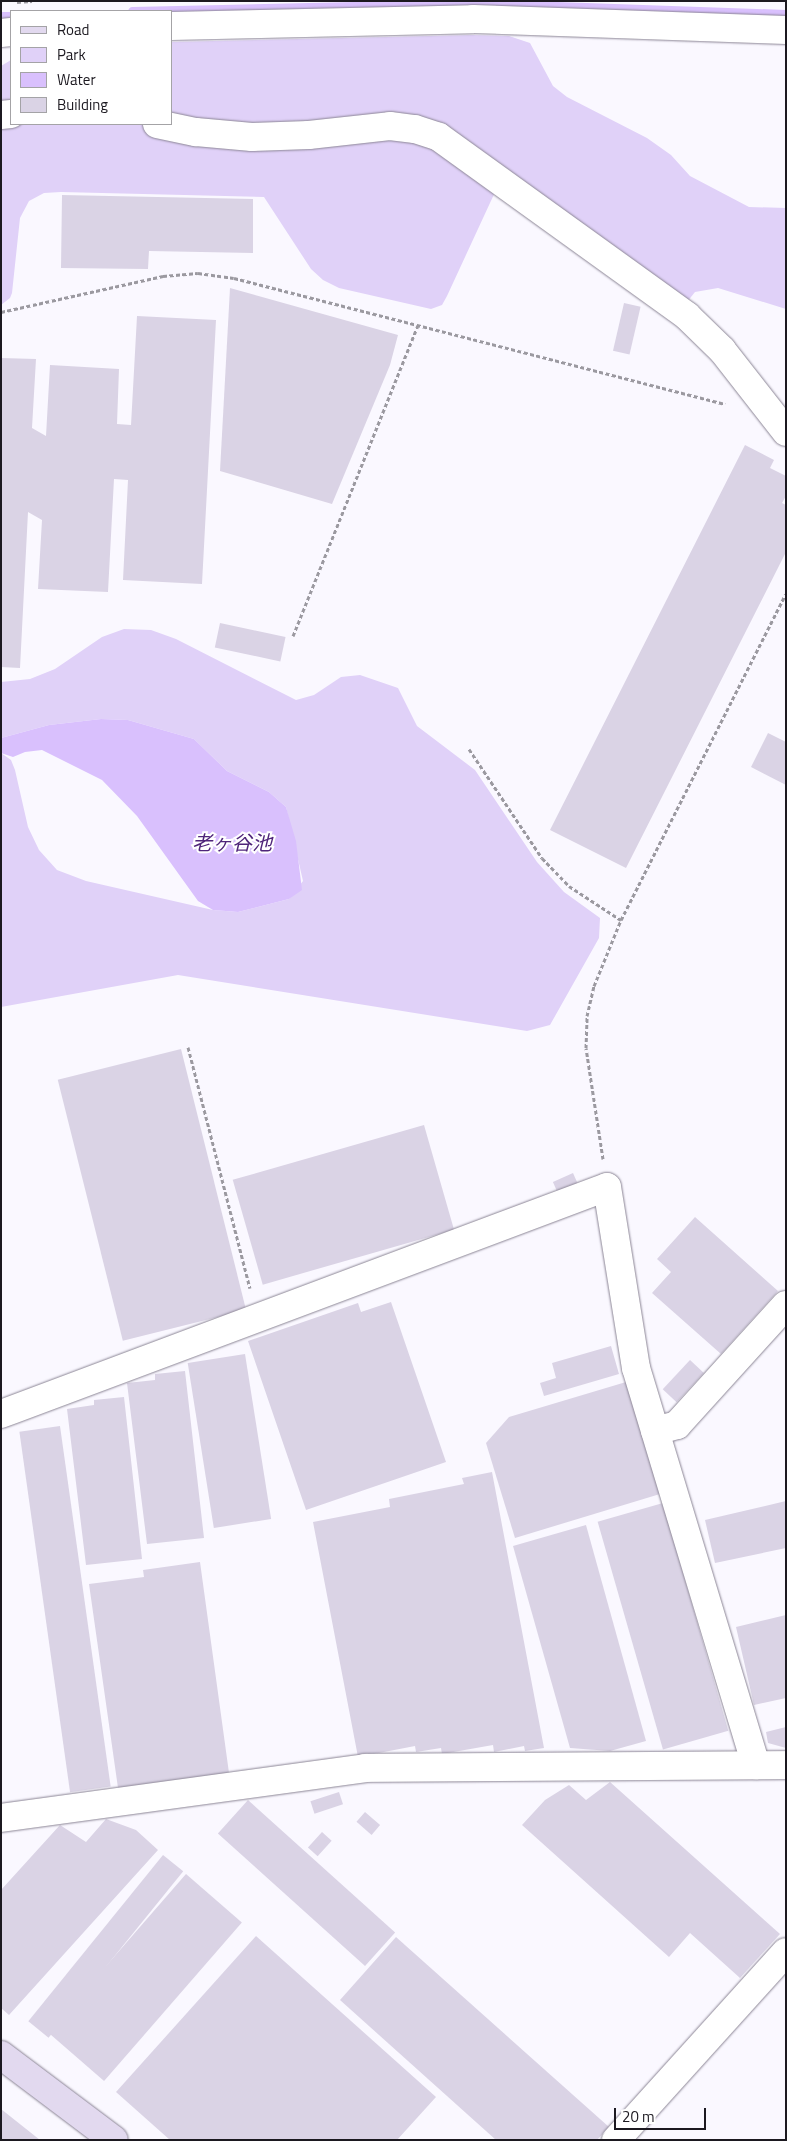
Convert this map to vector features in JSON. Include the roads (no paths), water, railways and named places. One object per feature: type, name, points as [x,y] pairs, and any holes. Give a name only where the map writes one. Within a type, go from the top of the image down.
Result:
[{"type":"street","points":[[172,26],[473,19],[786,30]]},
{"type":"street","points":[[162,125],[196,132],[252,137],[309,136],[390,126],[415,129],[439,137],[687,316],[722,350],[786,432]]},
{"type":"street","points":[[1,1414],[607,1187],[636,1368],[756,1765]]},
{"type":"street","points":[[655,1431],[677,1425],[786,1305]]},
{"type":"street","points":[[1,1818],[365,1768],[786,1765]]},
{"type":"street","points":[[616,2140],[786,1952]]},
{"type":"street","points":[[4,2061],[114,2140]]},
{"type":"water","name":"老ヶ谷池","points":[[101,719],[128,720],[194,739],[227,771],[269,792],[286,807],[296,841],[302,890],[289,899],[238,912],[213,910],[198,901],[137,816],[102,780],[42,750],[25,752],[13,757],[1,753],[1,738],[49,725]]},
{"type":"waterway","points":[[172,10],[473,3],[786,14]]},
{"type":"waterway","points":[[1,16],[10,16]]}]
